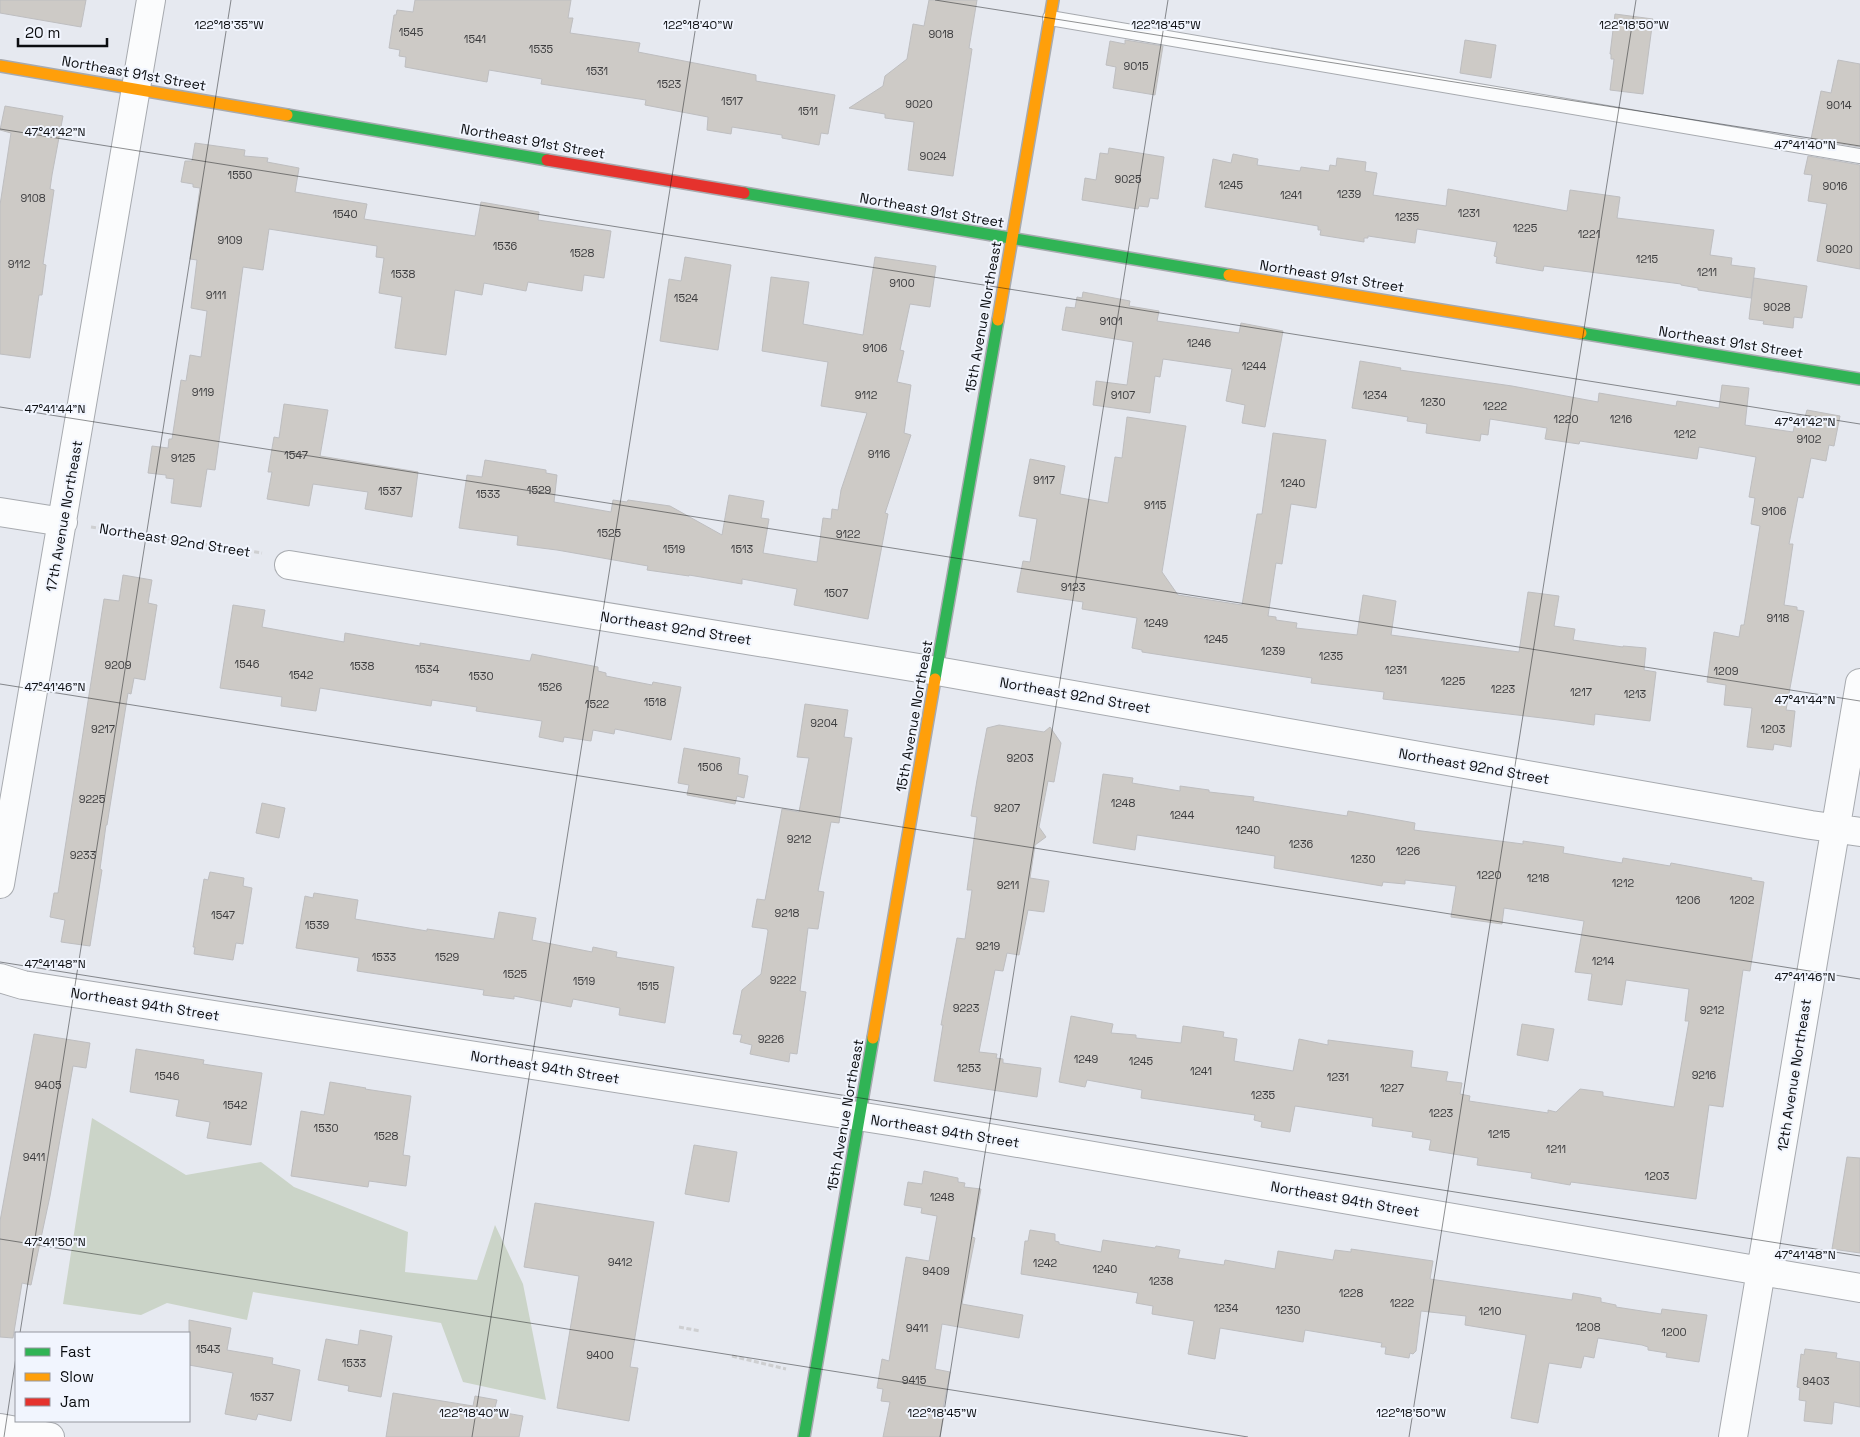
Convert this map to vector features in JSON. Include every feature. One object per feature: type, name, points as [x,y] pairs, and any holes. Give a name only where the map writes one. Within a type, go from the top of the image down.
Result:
[{"type":"street","name":"17th Avenue Northeast","points":[[0,884],[76,525],[136,88],[151,0]]},
{"type":"street","name":"15th Avenue Northeast","points":[[804,1437],[1053,0]]},
{"type":"street","name":"Northeast 91st Street","points":[[0,66],[1012,239],[1860,379]]},
{"type":"street","points":[[0,512],[76,525]]},
{"type":"street","name":"Northeast 92nd Street","points":[[289,565],[937,671],[1848,830]]},
{"type":"street","name":"12th Avenue Northeast","points":[[1733,1437],[1762,1271],[1848,830],[1860,683]]},
{"type":"street","name":"Northeast 94th Street","points":[[0,978],[23,985],[860,1117],[1860,1288]]},
{"type":"street","points":[[0,1428],[50,1437]]},
{"type":"lane","points":[[1050,18],[1860,156]]},
{"type":"path","name":"Northeast 92nd Street","points":[[76,525],[262,553]]},
{"type":"path","points":[[679,1327],[700,1331]]},
{"type":"path","points":[[732,1356],[789,1370]]},
{"type":"shaded area","points":[[92,1118],[186,1175],[261,1162],[294,1187],[408,1232],[405,1272],[477,1280],[495,1225],[523,1284],[546,1400],[463,1382],[441,1323],[253,1292],[247,1320],[167,1303],[141,1315],[63,1304]]},
{"type":"building","points":[[0,0],[86,0],[81,27],[0,13]]},
{"type":"building","points":[[415,0],[571,0],[568,18],[573,18],[570,33],[640,43],[638,52],[756,75],[756,81],[835,95],[828,134],[821,133],[819,145],[782,138],[782,135],[732,127],[731,134],[707,130],[708,117],[645,105],[646,100],[541,84],[542,79],[489,70],[487,82],[405,67],[406,57],[399,56],[400,50],[389,48],[394,15],[396,15],[397,10],[413,12]]},
{"type":"building","points":[[929,0],[977,0],[969,48],[972,49],[953,176],[908,170],[914,122],[885,118],[885,114],[849,108],[883,86],[885,76],[907,59],[913,24],[924,26]]},
{"type":"building","points":[[1615,14],[1653,19],[1643,94],[1610,90],[1614,59],[1611,59],[1610,54]]},
{"type":"building","points":[[1125,40],[1163,46],[1155,95],[1113,88],[1116,67],[1106,65],[1110,41],[1125,44]]},
{"type":"building","points":[[1465,40],[1496,45],[1491,78],[1460,73]]},
{"type":"building","points":[[1838,60],[1860,64],[1860,147],[1811,139],[1821,91],[1831,93]]},
{"type":"building","points":[[5,106],[63,116],[50,189],[54,190],[43,264],[46,265],[42,295],[39,295],[30,358],[0,354],[0,205],[11,133],[0,130]]},
{"type":"building","points":[[195,143],[245,150],[244,156],[268,158],[267,162],[299,168],[295,192],[367,204],[364,219],[475,236],[481,202],[539,212],[538,220],[611,231],[604,278],[584,275],[582,291],[528,282],[526,291],[484,283],[482,295],[455,290],[446,355],[395,348],[402,297],[379,293],[384,258],[376,257],[377,246],[269,229],[263,270],[243,267],[215,470],[207,469],[201,507],[171,503],[174,479],[166,478],[166,475],[148,473],[152,446],[168,448],[169,439],[172,439],[181,380],[186,381],[190,355],[201,357],[207,311],[191,308],[197,260],[190,259],[200,188],[193,187],[193,184],[181,182],[185,161],[192,161]]},
{"type":"building","points":[[1109,148],[1164,157],[1158,199],[1150,198],[1148,207],[1139,206],[1138,209],[1082,200],[1085,178],[1096,180],[1100,153],[1108,154]]},
{"type":"building","points":[[1233,154],[1258,159],[1257,165],[1300,171],[1301,167],[1329,171],[1330,165],[1336,166],[1337,158],[1366,162],[1365,171],[1377,173],[1373,195],[1446,206],[1448,189],[1567,211],[1570,190],[1620,197],[1617,218],[1714,230],[1710,255],[1732,258],[1731,265],[1755,268],[1751,298],[1698,290],[1698,288],[1681,284],[1544,266],[1543,271],[1496,263],[1497,257],[1494,256],[1497,242],[1417,229],[1415,243],[1368,236],[1368,238],[1364,238],[1364,242],[1320,235],[1321,230],[1318,230],[1318,226],[1205,207],[1213,159],[1231,163]]},
{"type":"building","points":[[1808,156],[1860,165],[1860,269],[1817,261],[1827,204],[1808,201],[1812,175],[1804,174]]},
{"type":"building","points":[[685,257],[731,265],[718,350],[660,341],[669,279],[681,281]]},
{"type":"building","points":[[875,257],[936,266],[930,307],[910,304],[900,350],[904,351],[897,382],[911,385],[904,433],[911,435],[885,513],[888,514],[868,619],[794,605],[797,589],[742,579],[742,584],[647,570],[648,566],[517,545],[518,536],[459,528],[467,475],[482,477],[485,460],[546,470],[546,473],[557,475],[554,502],[611,512],[613,500],[627,502],[628,500],[670,506],[722,535],[729,495],[764,501],[761,518],[769,519],[763,553],[817,562],[823,518],[831,519],[832,509],[838,510],[841,490],[867,413],[821,406],[828,362],[762,351],[771,277],[809,282],[803,324],[863,335]]},
{"type":"building","points":[[1754,278],[1807,286],[1802,318],[1794,317],[1793,328],[1763,324],[1764,321],[1749,319]]},
{"type":"building","points":[[1083,292],[1130,301],[1129,306],[1159,311],[1157,321],[1239,333],[1241,323],[1283,331],[1265,427],[1242,423],[1245,405],[1226,401],[1232,369],[1163,359],[1160,377],[1155,376],[1150,413],[1093,405],[1096,381],[1127,385],[1133,342],[1062,330],[1066,307],[1075,308],[1077,297],[1082,298]]},
{"type":"building","points":[[1360,361],[1401,368],[1400,370],[1512,386],[1598,402],[1599,393],[1676,406],[1677,401],[1719,408],[1722,385],[1749,388],[1745,425],[1793,432],[1797,415],[1805,417],[1807,410],[1840,416],[1834,446],[1829,445],[1826,461],[1811,458],[1803,498],[1798,497],[1789,544],[1793,544],[1784,605],[1797,607],[1797,610],[1804,611],[1786,710],[1795,711],[1791,747],[1774,744],[1773,750],[1747,747],[1752,708],[1724,705],[1726,685],[1707,682],[1714,632],[1739,637],[1741,625],[1744,625],[1760,526],[1751,524],[1755,498],[1749,497],[1756,457],[1699,447],[1697,459],[1580,441],[1579,444],[1545,439],[1547,428],[1490,419],[1488,435],[1481,434],[1480,441],[1426,433],[1427,424],[1407,421],[1408,417],[1352,408]]},
{"type":"building","points":[[284,404],[328,410],[320,456],[418,472],[412,517],[365,509],[368,492],[313,484],[309,506],[267,499],[272,472],[268,472],[274,437],[279,438]]},
{"type":"building","points":[[1127,417],[1186,426],[1162,572],[1178,595],[1242,605],[1257,514],[1262,514],[1273,433],[1326,440],[1316,508],[1291,504],[1282,564],[1276,563],[1268,616],[1276,617],[1276,620],[1297,623],[1296,628],[1357,635],[1363,595],[1396,601],[1391,635],[1519,652],[1528,592],[1559,596],[1554,626],[1575,629],[1573,640],[1623,647],[1646,648],[1644,670],[1656,672],[1650,721],[1595,714],[1594,725],[1383,699],[1384,692],[1311,683],[1312,678],[1142,652],[1142,650],[1132,648],[1137,618],[1082,609],[1083,602],[1017,592],[1023,561],[1030,562],[1037,519],[1019,516],[1030,459],[1065,466],[1060,494],[1108,503],[1115,457],[1122,458]]},
{"type":"building","points":[[123,575],[152,580],[148,603],[157,605],[145,680],[134,678],[131,694],[128,693],[106,825],[100,869],[102,870],[90,946],[61,942],[65,920],[50,917],[54,893],[58,893],[104,599],[119,601]]},
{"type":"building","points":[[233,605],[265,610],[262,627],[344,642],[345,633],[420,646],[420,643],[530,661],[532,654],[598,667],[598,671],[606,673],[606,676],[652,685],[653,682],[681,687],[671,740],[615,729],[614,734],[593,730],[591,741],[564,737],[563,742],[539,737],[542,721],[476,711],[477,707],[432,700],[431,706],[320,688],[316,711],[281,706],[282,697],[220,688]]},
{"type":"building","points":[[805,704],[848,710],[844,737],[852,738],[839,823],[831,822],[818,891],[824,892],[818,929],[808,928],[800,991],[806,992],[797,1054],[790,1053],[789,1062],[750,1054],[752,1045],[740,1042],[742,1035],[733,1034],[742,990],[761,974],[768,931],[767,929],[752,927],[757,899],[765,900],[782,809],[799,812],[809,758],[797,757]]},
{"type":"building","points":[[999,725],[1044,732],[1050,727],[1061,743],[1054,782],[1048,781],[1039,827],[1046,837],[1035,845],[1030,878],[1049,881],[1044,912],[1028,910],[1019,955],[1007,953],[1003,971],[995,970],[979,1052],[997,1054],[996,1058],[1003,1059],[1003,1063],[1041,1068],[1037,1097],[934,1081],[943,1025],[941,1025],[957,938],[965,939],[972,890],[967,890],[977,817],[971,816],[977,780],[987,728]]},
{"type":"building","points":[[684,748],[740,758],[738,774],[748,776],[744,798],[737,796],[735,804],[687,795],[689,785],[678,783]]},
{"type":"building","points":[[1103,774],[1133,778],[1132,783],[1180,791],[1180,786],[1209,790],[1209,792],[1254,797],[1253,801],[1347,816],[1348,811],[1415,823],[1414,830],[1523,844],[1523,841],[1564,847],[1563,853],[1622,863],[1623,858],[1670,866],[1671,863],[1752,878],[1751,880],[1764,882],[1750,971],[1743,970],[1723,1107],[1709,1105],[1696,1199],[1571,1182],[1570,1185],[1531,1178],[1532,1173],[1477,1165],[1478,1158],[1429,1150],[1431,1140],[1412,1137],[1413,1132],[1372,1126],[1373,1118],[1295,1106],[1290,1132],[1261,1127],[1262,1122],[1254,1120],[1255,1115],[1141,1098],[1142,1090],[1087,1080],[1085,1087],[1059,1082],[1071,1016],[1113,1024],[1111,1033],[1136,1035],[1136,1038],[1181,1043],[1183,1026],[1224,1032],[1223,1037],[1237,1039],[1234,1061],[1293,1071],[1299,1039],[1328,1045],[1328,1040],[1413,1051],[1411,1067],[1448,1072],[1446,1081],[1462,1083],[1460,1094],[1470,1096],[1469,1101],[1548,1113],[1548,1110],[1556,1112],[1580,1089],[1603,1092],[1603,1096],[1674,1107],[1689,1021],[1685,1021],[1689,989],[1626,980],[1622,1005],[1588,1000],[1592,974],[1575,972],[1584,921],[1504,908],[1502,924],[1451,917],[1456,886],[1405,880],[1405,884],[1383,882],[1382,886],[1274,868],[1275,856],[1137,835],[1135,850],[1093,843]]},
{"type":"building","points":[[262,803],[285,808],[279,838],[256,833]]},
{"type":"building","points":[[210,872],[244,878],[243,886],[252,888],[243,944],[236,943],[233,960],[194,954],[195,947],[193,947],[204,879],[208,880]]},
{"type":"building","points":[[314,893],[358,900],[355,919],[427,931],[427,929],[494,939],[499,912],[536,918],[532,940],[592,952],[593,947],[617,952],[616,957],[674,967],[665,1023],[619,1015],[620,1008],[573,999],[571,1007],[514,996],[514,999],[483,995],[484,990],[357,971],[359,958],[296,948],[305,896],[313,898]]},
{"type":"building","points":[[1522,1024],[1554,1029],[1548,1061],[1517,1055]]},
{"type":"building","points":[[34,1034],[90,1043],[86,1068],[73,1066],[50,1196],[31,1285],[22,1283],[13,1338],[0,1337],[0,1221]]},
{"type":"building","points":[[136,1049],[204,1060],[203,1064],[262,1073],[251,1145],[207,1138],[210,1122],[176,1116],[179,1100],[130,1092]]},
{"type":"building","points":[[330,1082],[411,1096],[403,1155],[410,1156],[406,1186],[369,1181],[368,1187],[291,1176],[301,1111],[324,1115]]},
{"type":"building","points":[[694,1145],[737,1152],[729,1202],[685,1194]]},
{"type":"building","points":[[1847,1157],[1860,1158],[1860,1253],[1832,1249]]},
{"type":"building","points":[[924,1171],[958,1178],[958,1182],[965,1183],[964,1187],[981,1189],[972,1237],[975,1238],[962,1304],[1023,1315],[1019,1338],[942,1324],[935,1369],[950,1372],[942,1414],[944,1415],[940,1437],[883,1437],[890,1402],[881,1401],[883,1389],[877,1388],[882,1359],[889,1361],[906,1257],[929,1261],[937,1216],[921,1213],[922,1208],[904,1205],[908,1182],[922,1184]]},
{"type":"building","points":[[535,1203],[654,1222],[630,1367],[638,1368],[629,1421],[557,1408],[579,1276],[524,1267]]},
{"type":"building","points":[[1030,1230],[1055,1234],[1055,1241],[1059,1242],[1059,1244],[1101,1252],[1103,1240],[1180,1250],[1178,1258],[1224,1265],[1225,1260],[1275,1269],[1278,1251],[1333,1260],[1335,1250],[1351,1252],[1351,1249],[1433,1261],[1430,1279],[1572,1300],[1573,1293],[1601,1298],[1601,1302],[1616,1305],[1616,1307],[1661,1314],[1662,1309],[1707,1315],[1699,1362],[1666,1357],[1667,1353],[1648,1350],[1648,1347],[1642,1345],[1598,1338],[1594,1358],[1584,1356],[1581,1368],[1549,1363],[1538,1423],[1511,1418],[1526,1335],[1465,1325],[1466,1316],[1421,1311],[1416,1351],[1413,1354],[1410,1353],[1409,1358],[1385,1354],[1386,1347],[1381,1347],[1382,1343],[1305,1330],[1303,1342],[1220,1328],[1215,1359],[1188,1354],[1194,1321],[1152,1314],[1153,1306],[1136,1303],[1138,1293],[1021,1274],[1025,1241],[1028,1241]]},
{"type":"building","points":[[189,1320],[231,1328],[227,1350],[273,1358],[272,1364],[300,1370],[291,1421],[258,1414],[256,1420],[225,1414],[233,1373],[190,1365]]},
{"type":"building","points":[[360,1330],[392,1336],[381,1397],[348,1391],[349,1386],[318,1380],[326,1339],[358,1345]]},
{"type":"building","points":[[1805,1349],[1837,1353],[1836,1358],[1860,1362],[1860,1407],[1834,1402],[1832,1424],[1804,1421],[1806,1401],[1799,1400],[1800,1388],[1797,1387],[1801,1354],[1804,1355]]},
{"type":"building","points":[[393,1393],[473,1406],[475,1396],[497,1400],[494,1411],[523,1416],[519,1437],[386,1437]]},
{"type":"traffic: fast","points":[[287,115],[547,160]]},
{"type":"traffic: fast","points":[[744,193],[1229,275]]},
{"type":"traffic: fast","points":[[935,679],[998,320]]},
{"type":"traffic: fast","points":[[1581,333],[1860,379]]},
{"type":"traffic: fast","points":[[804,1437],[873,1038]]},
{"type":"traffic: slow","points":[[998,320],[1053,0]]},
{"type":"traffic: slow","points":[[0,66],[287,115]]},
{"type":"traffic: slow","points":[[1229,275],[1581,333]]},
{"type":"traffic: slow","points":[[873,1038],[935,679]]},
{"type":"traffic: jam","points":[[547,160],[744,193]]}]
